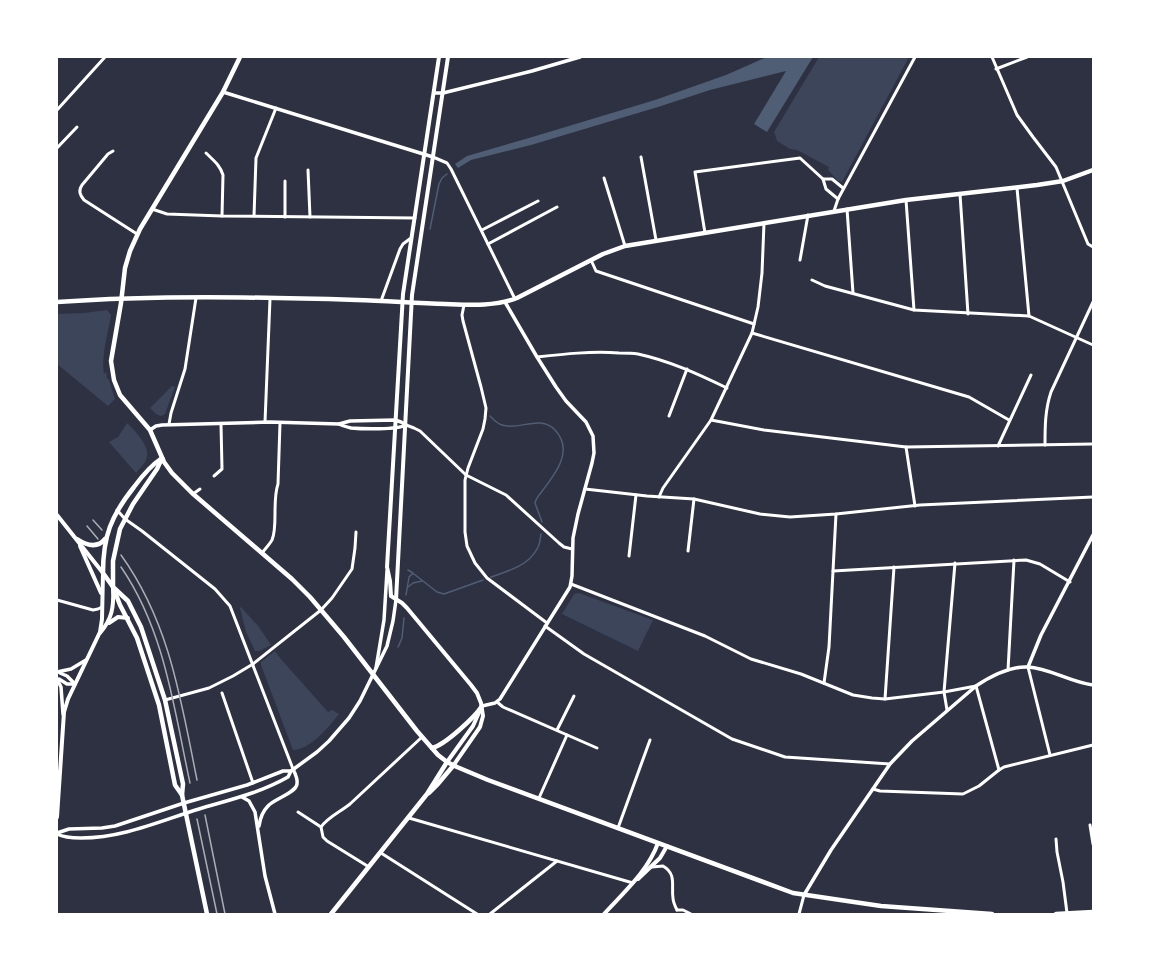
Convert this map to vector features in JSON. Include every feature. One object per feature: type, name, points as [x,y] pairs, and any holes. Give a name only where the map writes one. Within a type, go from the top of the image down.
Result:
[{"type":"main road","points":[[240,57],[223,92],[137,234],[125,268],[122,298],[111,361],[112,368],[120,395],[150,430],[157,443],[162,458],[172,473],[193,494],[295,582],[321,610],[432,748],[453,766],[788,891],[804,895],[924,912],[992,914]]},
{"type":"main road","points":[[427,794],[437,785],[453,766],[480,727],[483,716],[479,696],[472,685],[407,608],[390,595],[390,581],[387,567],[403,302],[411,238],[439,57]]},
{"type":"main road","points":[[396,600],[412,302],[448,57]]},
{"type":"main road","points":[[57,302],[122,298],[196,298],[494,304],[515,298],[591,260],[625,246],[906,200],[1017,188],[1063,181],[1093,170]]},
{"type":"main road","points":[[99,635],[102,607],[103,553],[110,523],[117,510],[145,473],[153,464],[162,458]]},
{"type":"main road","points":[[107,624],[113,610],[114,554],[119,534],[124,519],[157,469],[162,458]]},
{"type":"main road","points":[[57,515],[113,587],[128,601],[137,617],[148,646],[165,700],[183,784],[182,795],[207,914]]},
{"type":"main road","points":[[77,539],[94,546],[102,543],[106,538]]},
{"type":"main road","points":[[77,539],[102,598]]},
{"type":"main road","points":[[113,587],[137,638],[159,705],[175,785],[182,795]]},
{"type":"main road","points":[[57,816],[63,716],[66,703],[99,635],[107,624],[111,620],[118,617],[128,618]]},
{"type":"main road","points":[[432,748],[440,745],[468,722],[482,706]]},
{"type":"main road","points":[[332,914],[427,794],[447,762],[473,726],[482,706]]},
{"type":"main road","points":[[633,883],[651,858],[658,843]]},
{"type":"main road","points":[[604,914],[633,883],[652,867],[662,856],[667,846]]},
{"type":"main road","points":[[1056,914],[1093,912]]},
{"type":"street","points":[[57,110],[105,57]]},
{"type":"street","points":[[434,93],[443,93],[532,71],[580,57]]},
{"type":"street","points":[[834,211],[838,199],[915,57]]},
{"type":"street","points":[[992,57],[1017,115],[1055,165],[1063,181],[1088,244],[1093,247]]},
{"type":"street","points":[[996,69],[1027,57]]},
{"type":"street","points":[[223,92],[425,153],[447,163],[515,298]]},
{"type":"street","points":[[254,216],[256,158],[276,108]]},
{"type":"street","points":[[57,148],[77,126]]},
{"type":"street","points":[[112,151],[82,185],[79,193],[84,200],[137,234]]},
{"type":"street","points":[[206,153],[218,164],[223,175],[222,216]]},
{"type":"street","points":[[641,157],[656,240]]},
{"type":"street","points":[[705,233],[695,172],[800,158],[823,179],[826,188],[838,199]]},
{"type":"street","points":[[308,170],[310,217]]},
{"type":"street","points":[[604,178],[625,246]]},
{"type":"street","points":[[823,179],[832,179],[844,188]]},
{"type":"street","points":[[285,182],[285,217]]},
{"type":"street","points":[[1017,188],[1029,316]]},
{"type":"street","points":[[960,194],[968,314]]},
{"type":"street","points":[[906,200],[914,310]]},
{"type":"street","points":[[482,230],[538,201]]},
{"type":"street","points":[[488,244],[557,207]]},
{"type":"street","points":[[152,209],[167,214],[222,216],[415,218]]},
{"type":"street","points":[[847,209],[853,293]]},
{"type":"street","points":[[800,260],[808,215]]},
{"type":"street","points":[[659,497],[663,488],[712,420],[752,333],[758,307],[762,272],[764,223]]},
{"type":"street","points":[[381,301],[400,249],[403,244],[411,238]]},
{"type":"street","points":[[591,260],[596,271],[754,324]]},
{"type":"street","points":[[812,280],[825,286],[914,310],[1029,316],[1093,345]]},
{"type":"street","points":[[169,424],[170,413],[185,369],[196,298]]},
{"type":"street","points":[[265,422],[270,299]]},
{"type":"street","points":[[482,706],[497,702],[571,584],[572,549],[578,514],[594,453],[593,436],[586,422],[561,394],[536,357],[505,302]]},
{"type":"street","points":[[1044,445],[1045,414],[1051,392],[1093,302]]},
{"type":"street","points":[[464,304],[462,315],[463,321],[486,408],[483,429],[466,475],[465,487],[466,536],[469,550],[481,572],[584,654],[732,739],[785,757],[890,764]]},
{"type":"street","points":[[752,333],[969,397],[1009,420]]},
{"type":"street","points":[[536,357],[580,352],[636,354],[687,369],[727,388]]},
{"type":"street","points":[[669,416],[687,369]]},
{"type":"street","points":[[998,446],[1009,420],[1032,375]]},
{"type":"street","points":[[339,424],[350,420],[395,420],[420,431],[466,475],[506,495],[558,543],[564,547],[572,549]]},
{"type":"street","points":[[712,420],[764,430],[906,447],[1093,444]]},
{"type":"street","points":[[150,430],[159,425],[169,424],[265,422],[339,424],[354,428],[395,428],[406,425]]},
{"type":"street","points":[[262,553],[270,544],[272,538],[275,492],[278,484],[280,423]]},
{"type":"street","points":[[214,476],[222,469],[221,424]]},
{"type":"street","points":[[906,447],[915,506]]},
{"type":"street","points":[[193,494],[200,489]]},
{"type":"street","points":[[585,489],[636,495],[694,499],[772,516],[802,517],[915,506],[1093,496]]},
{"type":"street","points":[[629,556],[636,495]]},
{"type":"street","points":[[688,551],[694,499]]},
{"type":"street","points":[[117,510],[124,519],[142,530],[215,588],[230,606],[292,770],[297,779],[295,788],[267,806],[258,829]]},
{"type":"street","points":[[824,684],[829,646],[836,514]]},
{"type":"street","points":[[165,700],[209,688],[253,664],[321,610],[332,598],[352,569],[356,548],[356,532]]},
{"type":"street","points":[[1050,755],[1028,667],[1041,635],[1093,536]]},
{"type":"street","points":[[833,571],[1014,560],[1034,561],[1070,582]]},
{"type":"street","points":[[1008,670],[1014,560]]},
{"type":"street","points":[[947,710],[944,692],[954,564]]},
{"type":"street","points":[[374,675],[383,629],[387,567]]},
{"type":"street","points":[[885,699],[894,567]]},
{"type":"street","points":[[571,584],[705,636],[751,659],[801,674],[853,695],[885,699],[944,692],[976,686]]},
{"type":"street","points":[[57,600],[92,610],[98,610],[102,607]]},
{"type":"street","points":[[57,834],[74,838],[113,836],[134,831],[261,790],[288,777],[292,770],[318,752],[340,730],[355,710],[374,675],[389,640],[396,600]]},
{"type":"street","points":[[57,672],[71,669],[87,659]]},
{"type":"street","points":[[799,914],[804,895],[831,850],[890,764],[908,745],[976,686],[988,678],[1008,670],[1028,667],[1081,683],[1093,685]]},
{"type":"street","points":[[57,672],[67,676],[74,684]]},
{"type":"street","points":[[57,678],[67,684],[74,684]]},
{"type":"street","points":[[57,678],[61,687],[63,716]]},
{"type":"street","points":[[976,686],[998,770]]},
{"type":"street","points":[[222,693],[253,783]]},
{"type":"street","points":[[557,730],[574,696]]},
{"type":"street","points":[[497,702],[503,707],[597,748]]},
{"type":"street","points":[[538,798],[567,735]]},
{"type":"street","points":[[321,826],[324,822],[350,804],[422,736]]},
{"type":"street","points":[[618,828],[650,740]]},
{"type":"street","points":[[873,789],[880,791],[963,794],[979,786],[998,770],[1013,764],[1093,744]]},
{"type":"street","points":[[57,834],[65,830],[115,826],[184,803],[241,787],[283,771],[292,770]]},
{"type":"street","points":[[241,797],[246,799],[251,804],[255,812],[264,871],[274,914]]},
{"type":"street","points":[[298,812],[321,826],[323,837],[327,841],[369,867]]},
{"type":"street","points":[[409,818],[633,883]]},
{"type":"street","points":[[1090,825],[1093,844]]},
{"type":"street","points":[[1056,839],[1067,913]]},
{"type":"street","points":[[381,852],[477,914]]},
{"type":"street","points":[[490,914],[557,861]]},
{"type":"street","points":[[652,867],[663,866],[670,871],[673,879],[673,896],[677,910]]},
{"type":"street","points":[[673,913],[677,910],[683,910],[691,914]]},
{"type":"shaded area","points":[[767,57],[813,57],[767,132],[754,124],[786,71],[710,90],[531,145],[471,160],[458,168],[455,164],[467,156],[655,100],[726,75]]},
{"type":"shaded area","points":[[819,57],[909,57],[842,182],[838,181],[828,170],[829,167],[797,150],[790,149],[777,141],[774,132]]},
{"type":"shaded area","points":[[107,310],[111,315],[104,352],[103,367],[104,374],[106,372],[115,399],[108,406],[57,364],[57,314]]},
{"type":"shaded area","points":[[172,386],[175,387],[165,414],[161,416],[156,414],[150,408]]},
{"type":"shaded area","points":[[127,423],[142,440],[147,450],[146,460],[136,473],[109,442],[118,437]]},
{"type":"shaded area","points":[[579,593],[653,620],[638,651],[562,614],[574,594]]},
{"type":"shaded area","points":[[241,607],[259,627],[271,645],[259,651],[255,651],[246,632]]},
{"type":"shaded area","points":[[275,651],[328,712],[332,710],[339,714],[319,737],[299,749],[293,750],[261,665],[261,662]]},
{"type":"waterway","points":[[430,229],[439,184],[442,178],[447,174]]},
{"type":"waterway","points":[[490,416],[498,424],[509,426],[543,423],[549,425],[555,430],[560,438],[563,445],[563,453],[558,469],[538,496],[535,503],[542,522]]},
{"type":"waterway","points":[[491,577],[517,567],[528,560],[538,547],[541,534]]},
{"type":"waterway","points":[[408,570],[413,573]]},
{"type":"waterway","points":[[406,595],[409,577],[412,574],[437,592],[444,594],[483,580]]},
{"type":"waterway","points":[[408,587],[413,583],[422,581]]},
{"type":"waterway","points":[[398,647],[402,638],[404,618]]},
{"type":"railway","points":[[93,520],[102,530]]},
{"type":"railway","points":[[87,526],[98,539]]},
{"type":"railway","points":[[121,555],[138,581],[162,635],[179,692],[197,780]]},
{"type":"railway","points":[[121,567],[136,592],[148,617],[158,644],[173,699],[190,783]]},
{"type":"railway","points":[[205,815],[225,914]]},
{"type":"railway","points":[[197,819],[217,914]]}]
